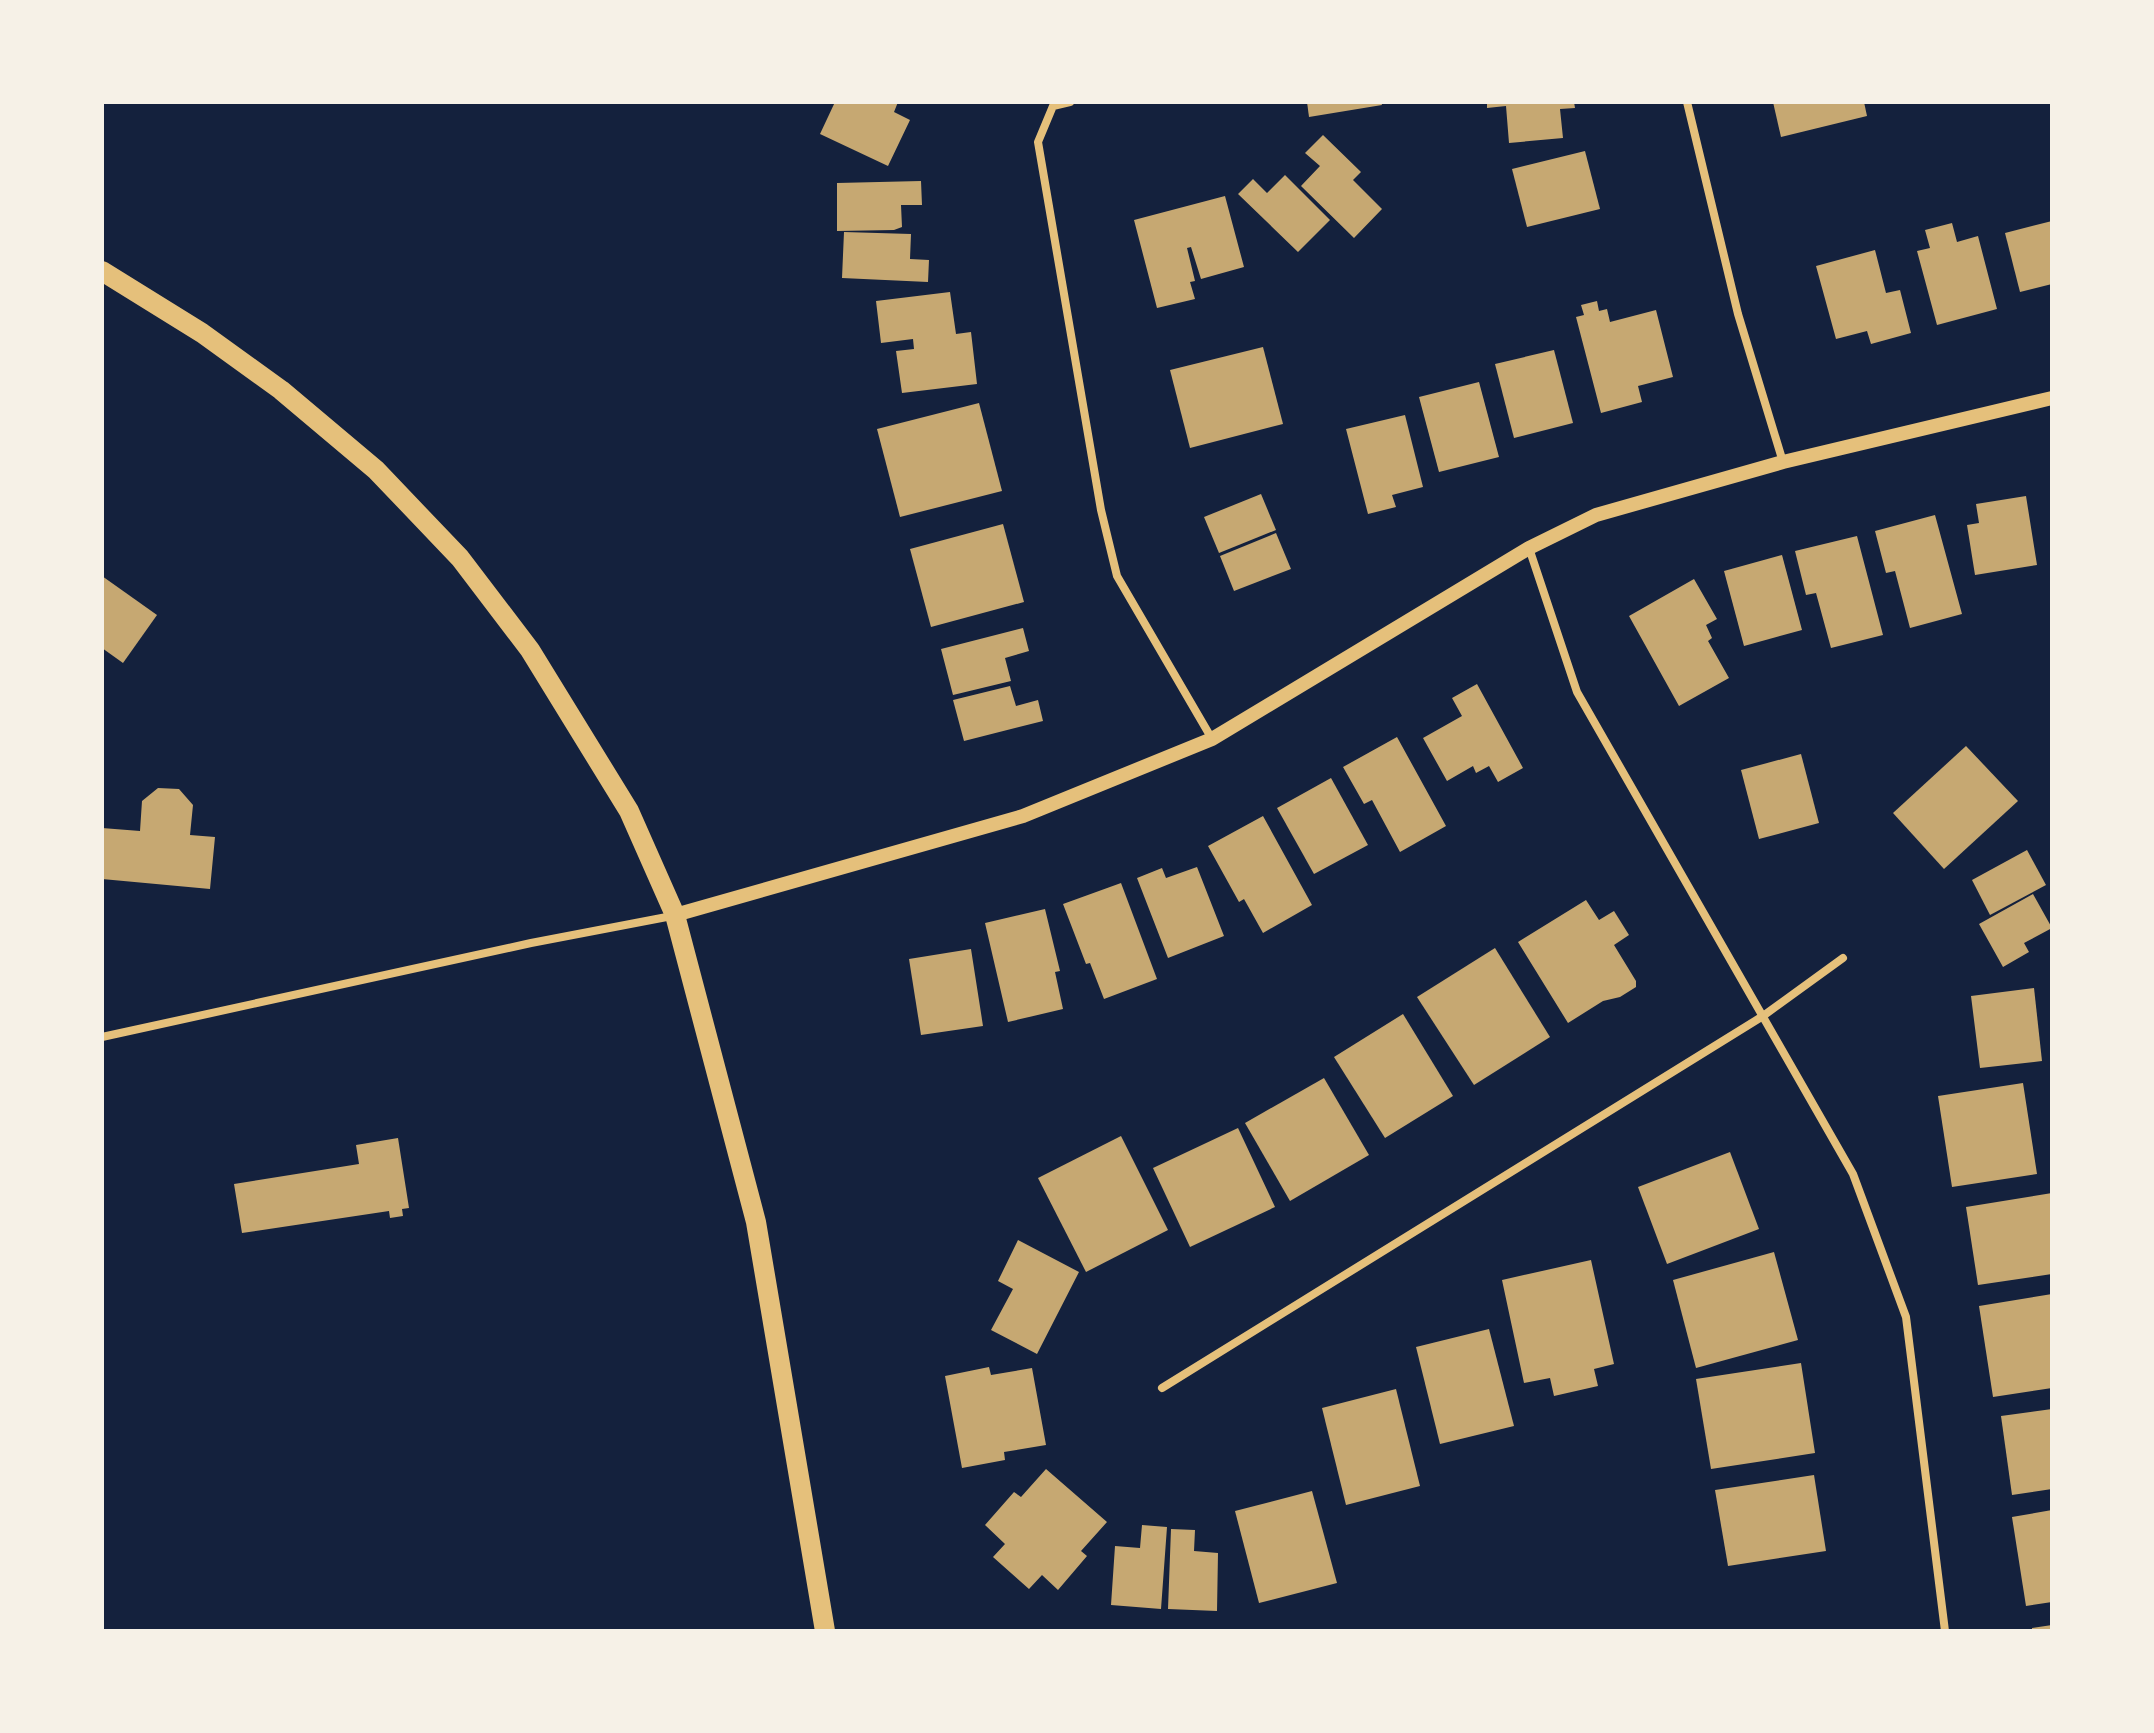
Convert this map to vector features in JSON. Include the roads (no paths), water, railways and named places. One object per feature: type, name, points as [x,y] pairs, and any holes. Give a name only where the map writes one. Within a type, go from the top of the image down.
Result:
[{"type":"main road","points":[[102,271],[202,333],[281,390],[376,470],[460,558],[530,650],[629,811],[675,915],[756,1222],[825,1631]]},
{"type":"street","points":[[1070,102],[1053,106],[1038,142],[1101,510],[1117,576],[1212,739]]},
{"type":"street","points":[[1687,102],[1738,314],[1783,462]]},
{"type":"street","points":[[102,1037],[531,943],[675,915],[1023,816],[1212,739],[1529,548],[1596,515],[1783,462],[2052,398]]},
{"type":"street","points":[[1529,548],[1577,692],[1853,1174],[1906,1317],[1945,1631]]},
{"type":"street","points":[[1162,1388],[1763,1016],[1843,958]]}]
